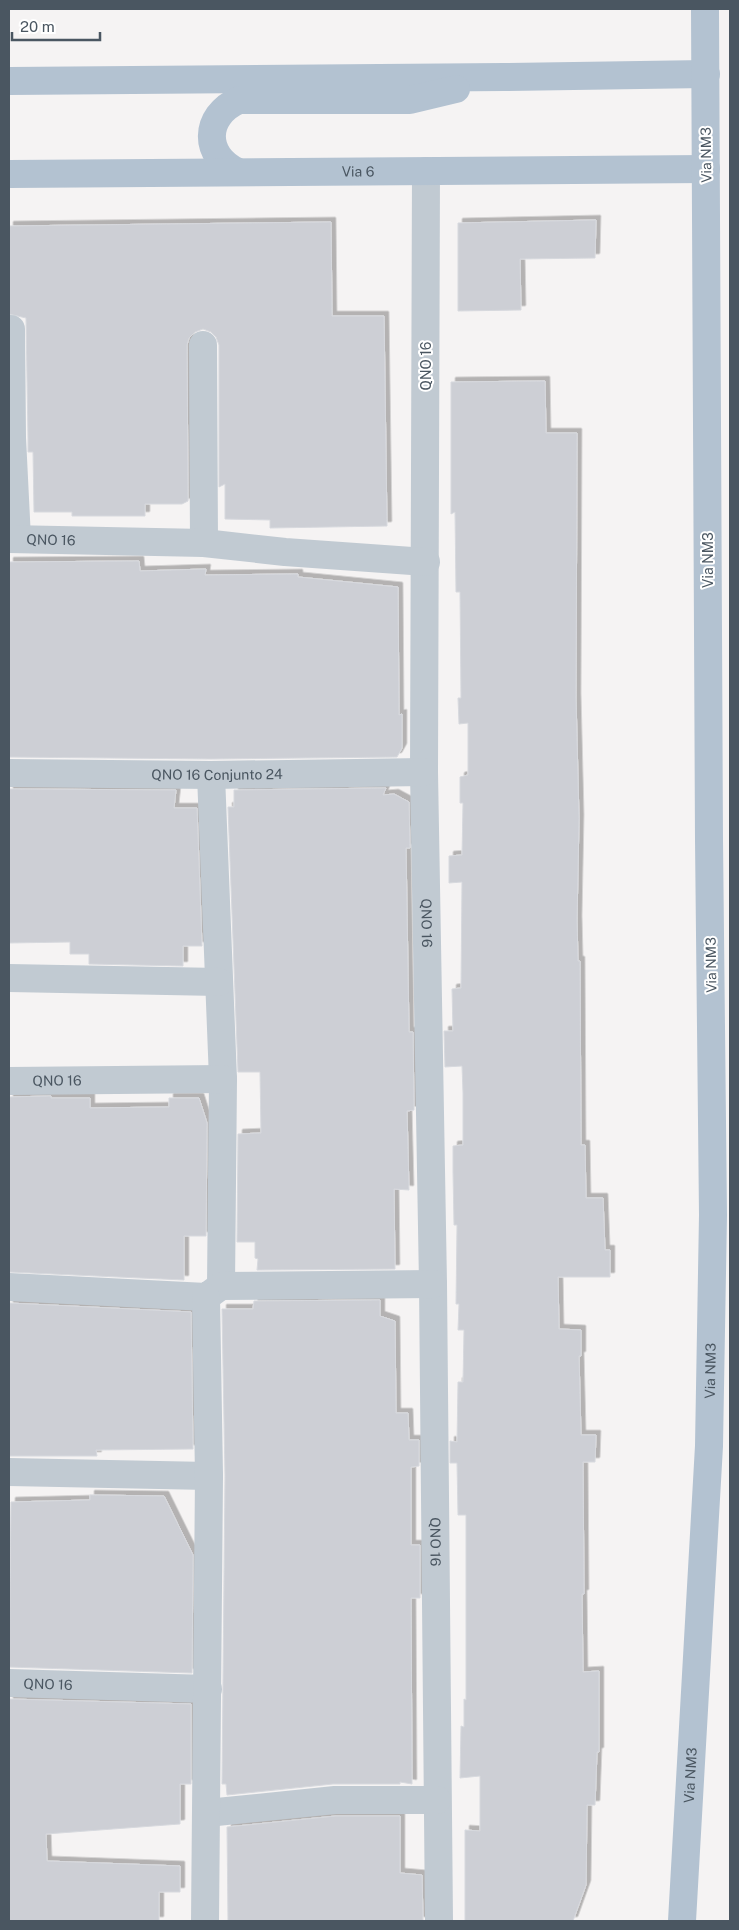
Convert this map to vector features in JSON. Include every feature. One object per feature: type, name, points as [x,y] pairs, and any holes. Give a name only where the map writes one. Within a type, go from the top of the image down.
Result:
[{"type":"main road","name":"Via NM3","points":[[682,1921],[709,1446],[713,1215],[709,840],[705,9]]},
{"type":"main road","points":[[9,81],[706,74]]},
{"type":"main road","points":[[238,172],[228,168],[220,160],[212,140],[216,119],[221,111],[239,100],[410,100],[504,77]]},
{"type":"main road","name":"Via 6","points":[[9,174],[706,170]]},
{"type":"main road","points":[[709,840],[730,944]]},
{"type":"main road","points":[[713,1215],[715,1203],[720,1193],[730,1184]]},
{"type":"street","name":"QNO 16","points":[[426,171],[424,772],[433,1284],[439,1921]]},
{"type":"street","name":"QNO 16","points":[[11,329],[13,539],[204,542],[285,552],[426,562]]},
{"type":"street","points":[[203,346],[204,542]]},
{"type":"street","name":"QNO 16 Conjunto 24","points":[[9,773],[212,775],[424,772]]},
{"type":"street","points":[[205,1921],[208,1476],[223,1079],[212,775]]},
{"type":"street","points":[[9,978],[219,982]]},
{"type":"street","name":"QNO 16","points":[[9,1081],[223,1079]]},
{"type":"street","points":[[9,1287],[214,1292],[433,1284]]},
{"type":"street","points":[[9,1472],[208,1476]]},
{"type":"street","name":"QNO 16","points":[[9,1683],[208,1689]]},
{"type":"street","points":[[207,1813],[335,1800],[437,1800]]},
{"type":"building","points":[[596,220],[595,258],[520,259],[521,310],[458,311],[458,223]]},
{"type":"building","points":[[331,222],[332,316],[384,316],[387,526],[270,528],[270,520],[225,519],[225,484],[219,487],[219,345],[216,337],[211,332],[203,329],[195,332],[189,338],[187,345],[188,501],[182,504],[145,504],[145,516],[72,516],[72,512],[34,512],[33,452],[28,452],[26,318],[9,314],[9,226]]},
{"type":"building","points":[[545,381],[546,433],[577,433],[576,698],[579,819],[577,920],[578,961],[580,961],[581,1145],[585,1145],[586,1198],[603,1198],[605,1250],[610,1250],[610,1277],[558,1277],[559,1329],[581,1330],[581,1356],[579,1356],[581,1435],[596,1435],[595,1462],[583,1462],[584,1594],[582,1594],[583,1672],[599,1671],[599,1752],[597,1752],[595,1805],[587,1805],[586,1885],[573,1921],[465,1921],[465,1830],[480,1831],[480,1776],[460,1778],[461,1726],[464,1727],[464,1699],[466,1700],[466,1515],[458,1515],[457,1463],[450,1463],[450,1441],[457,1442],[458,1382],[463,1382],[464,1330],[458,1330],[459,1304],[456,1304],[457,1225],[454,1225],[453,1146],[463,1145],[463,1093],[462,1066],[445,1067],[444,1031],[453,1031],[452,989],[461,988],[462,882],[449,883],[449,856],[462,855],[463,803],[460,803],[460,777],[468,775],[468,723],[459,724],[458,698],[461,698],[460,592],[456,592],[455,512],[451,514],[451,382]]},
{"type":"building","points":[[139,561],[140,571],[206,569],[205,575],[298,574],[298,577],[398,587],[399,715],[402,714],[402,748],[397,757],[211,759],[9,757],[9,562]]},
{"type":"building","points":[[386,788],[383,795],[394,794],[409,802],[410,848],[406,848],[409,1032],[413,1032],[414,1110],[407,1111],[409,1190],[394,1189],[395,1269],[257,1270],[258,1259],[255,1258],[255,1242],[237,1242],[238,1134],[261,1133],[260,1072],[238,1072],[228,807],[234,807],[234,790]]},
{"type":"building","points":[[9,789],[176,790],[174,808],[197,808],[202,946],[183,946],[183,966],[89,964],[89,954],[70,954],[70,942],[9,943]]},
{"type":"building","points":[[51,1096],[51,1098],[90,1098],[90,1108],[169,1107],[169,1098],[199,1098],[207,1123],[206,1236],[184,1236],[184,1280],[9,1272],[9,1097]]},
{"type":"building","points":[[380,1300],[380,1316],[395,1321],[396,1413],[408,1413],[409,1440],[419,1440],[419,1466],[411,1467],[411,1545],[420,1545],[420,1598],[411,1598],[412,1784],[400,1782],[400,1784],[333,1784],[227,1795],[226,1784],[222,1784],[225,1476],[222,1309],[253,1309],[254,1301]]},
{"type":"building","points":[[9,1303],[191,1312],[193,1449],[96,1450],[97,1456],[9,1456]]},
{"type":"building","points":[[90,1495],[164,1496],[193,1555],[192,1673],[9,1667],[11,1502],[90,1500]]},
{"type":"building","points":[[9,1699],[191,1704],[191,1784],[180,1784],[180,1824],[46,1834],[47,1861],[180,1866],[180,1892],[159,1892],[159,1921],[9,1921]]},
{"type":"building","points":[[336,1816],[400,1816],[400,1873],[422,1875],[423,1921],[228,1921],[227,1827]]}]
